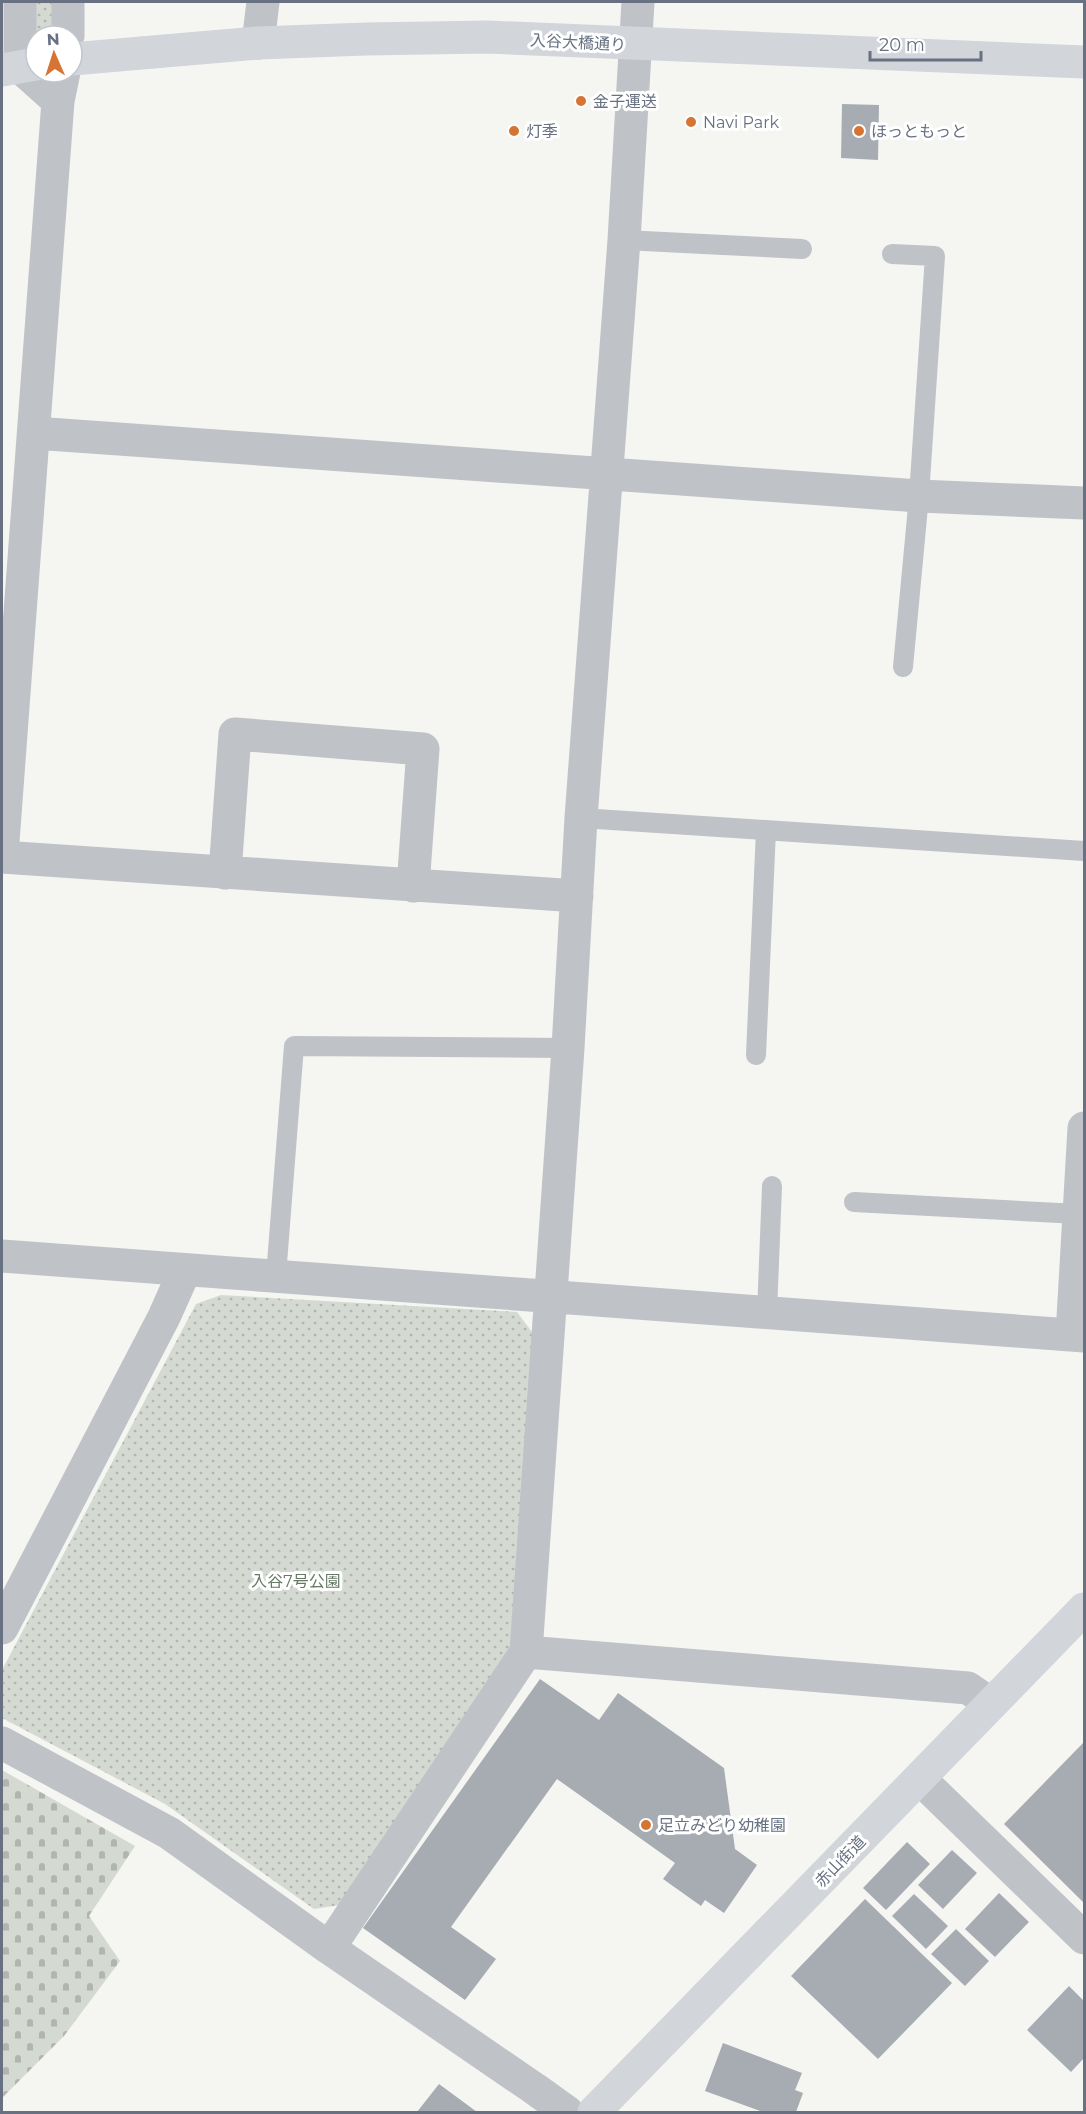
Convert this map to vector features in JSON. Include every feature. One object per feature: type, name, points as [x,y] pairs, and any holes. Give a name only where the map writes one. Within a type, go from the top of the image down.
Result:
[{"type":"street","points":[[20,2],[19,67],[61,86],[2,856],[577,896]]},
{"type":"street","points":[[68,2],[68,24]]},
{"type":"street","points":[[258,43],[262,2]]},
{"type":"street","points":[[329,1948],[526,1652],[568,1048],[581,818],[624,240],[638,2]]},
{"type":"street","name":"入谷大橋通り","points":[[84,58],[258,43],[487,37],[1084,62]]},
{"type":"street","points":[[34,433],[919,496],[1084,503]]},
{"type":"street","points":[[225,873],[235,734],[423,749],[413,886]]},
{"type":"street","points":[[2,1256],[1078,1336],[1078,1214],[1084,1128]]},
{"type":"street","points":[[2,1628],[164,1317],[185,1270]]},
{"type":"street","name":"赤山街道","points":[[594,2112],[1084,1609]]},
{"type":"street","points":[[526,1652],[968,1688],[991,1704]]},
{"type":"street","points":[[2,1743],[169,1833],[329,1948],[567,2112]]},
{"type":"street","points":[[920,1779],[1084,1938]]},
{"type":"lane","points":[[624,240],[802,249]]},
{"type":"lane","points":[[892,254],[935,256],[919,496],[903,667]]},
{"type":"lane","points":[[581,818],[1084,851]]},
{"type":"lane","points":[[756,1054],[766,830]]},
{"type":"lane","points":[[276,1276],[294,1046],[568,1048]]},
{"type":"lane","points":[[766,1313],[772,1186]]},
{"type":"lane","points":[[854,1202],[1078,1214]]},
{"type":"green space","points":[[29,2],[57,2],[57,24],[34,24]]},
{"type":"green space","name":"入谷7号公園","points":[[221,1295],[517,1312],[535,1336],[513,1652],[340,1905],[314,1909],[165,1804],[2,1718],[2,1670],[196,1304]]},
{"type":"green space","points":[[2,1770],[135,1846],[89,1916],[120,1961],[64,2036],[2,2098]]},
{"type":"building","points":[[842,104],[879,105],[878,160],[841,158]]},
{"type":"building","points":[[540,1679],[599,1720],[618,1693],[724,1768],[735,1849],[757,1865],[724,1913],[705,1900],[701,1906],[663,1879],[675,1863],[557,1779],[451,1927],[496,1959],[465,2000],[363,1928]]},
{"type":"building","points":[[1084,1742],[1084,1903],[1004,1824]]},
{"type":"building","points":[[907,1842],[930,1864],[886,1910],[863,1888]]},
{"type":"building","points":[[952,1850],[977,1873],[943,1909],[918,1885]]},
{"type":"building","points":[[999,1893],[1029,1922],[995,1957],[965,1929]]},
{"type":"building","points":[[914,1894],[948,1926],[926,1949],[892,1916]]},
{"type":"building","points":[[865,1899],[952,1983],[878,2059],[791,1976]]},
{"type":"building","points":[[956,1929],[989,1961],[965,1986],[931,1954]]},
{"type":"building","points":[[1069,1986],[1084,2001],[1084,2058],[1071,2072],[1027,2030]]},
{"type":"building","points":[[723,2043],[802,2073],[795,2090],[803,2093],[796,2112],[763,2112],[705,2091]]},
{"type":"building","points":[[439,2084],[477,2112],[417,2112]]},
{"type":"place","name":"金子運送","points":[[581,101]]},
{"type":"place","name":"Navi Park","points":[[691,122]]},
{"type":"place","name":"灯季","points":[[514,131]]},
{"type":"place","name":"ほっともっと","points":[[859,131]]},
{"type":"place","name":"足立みどり幼稚園","points":[[646,1825]]}]
